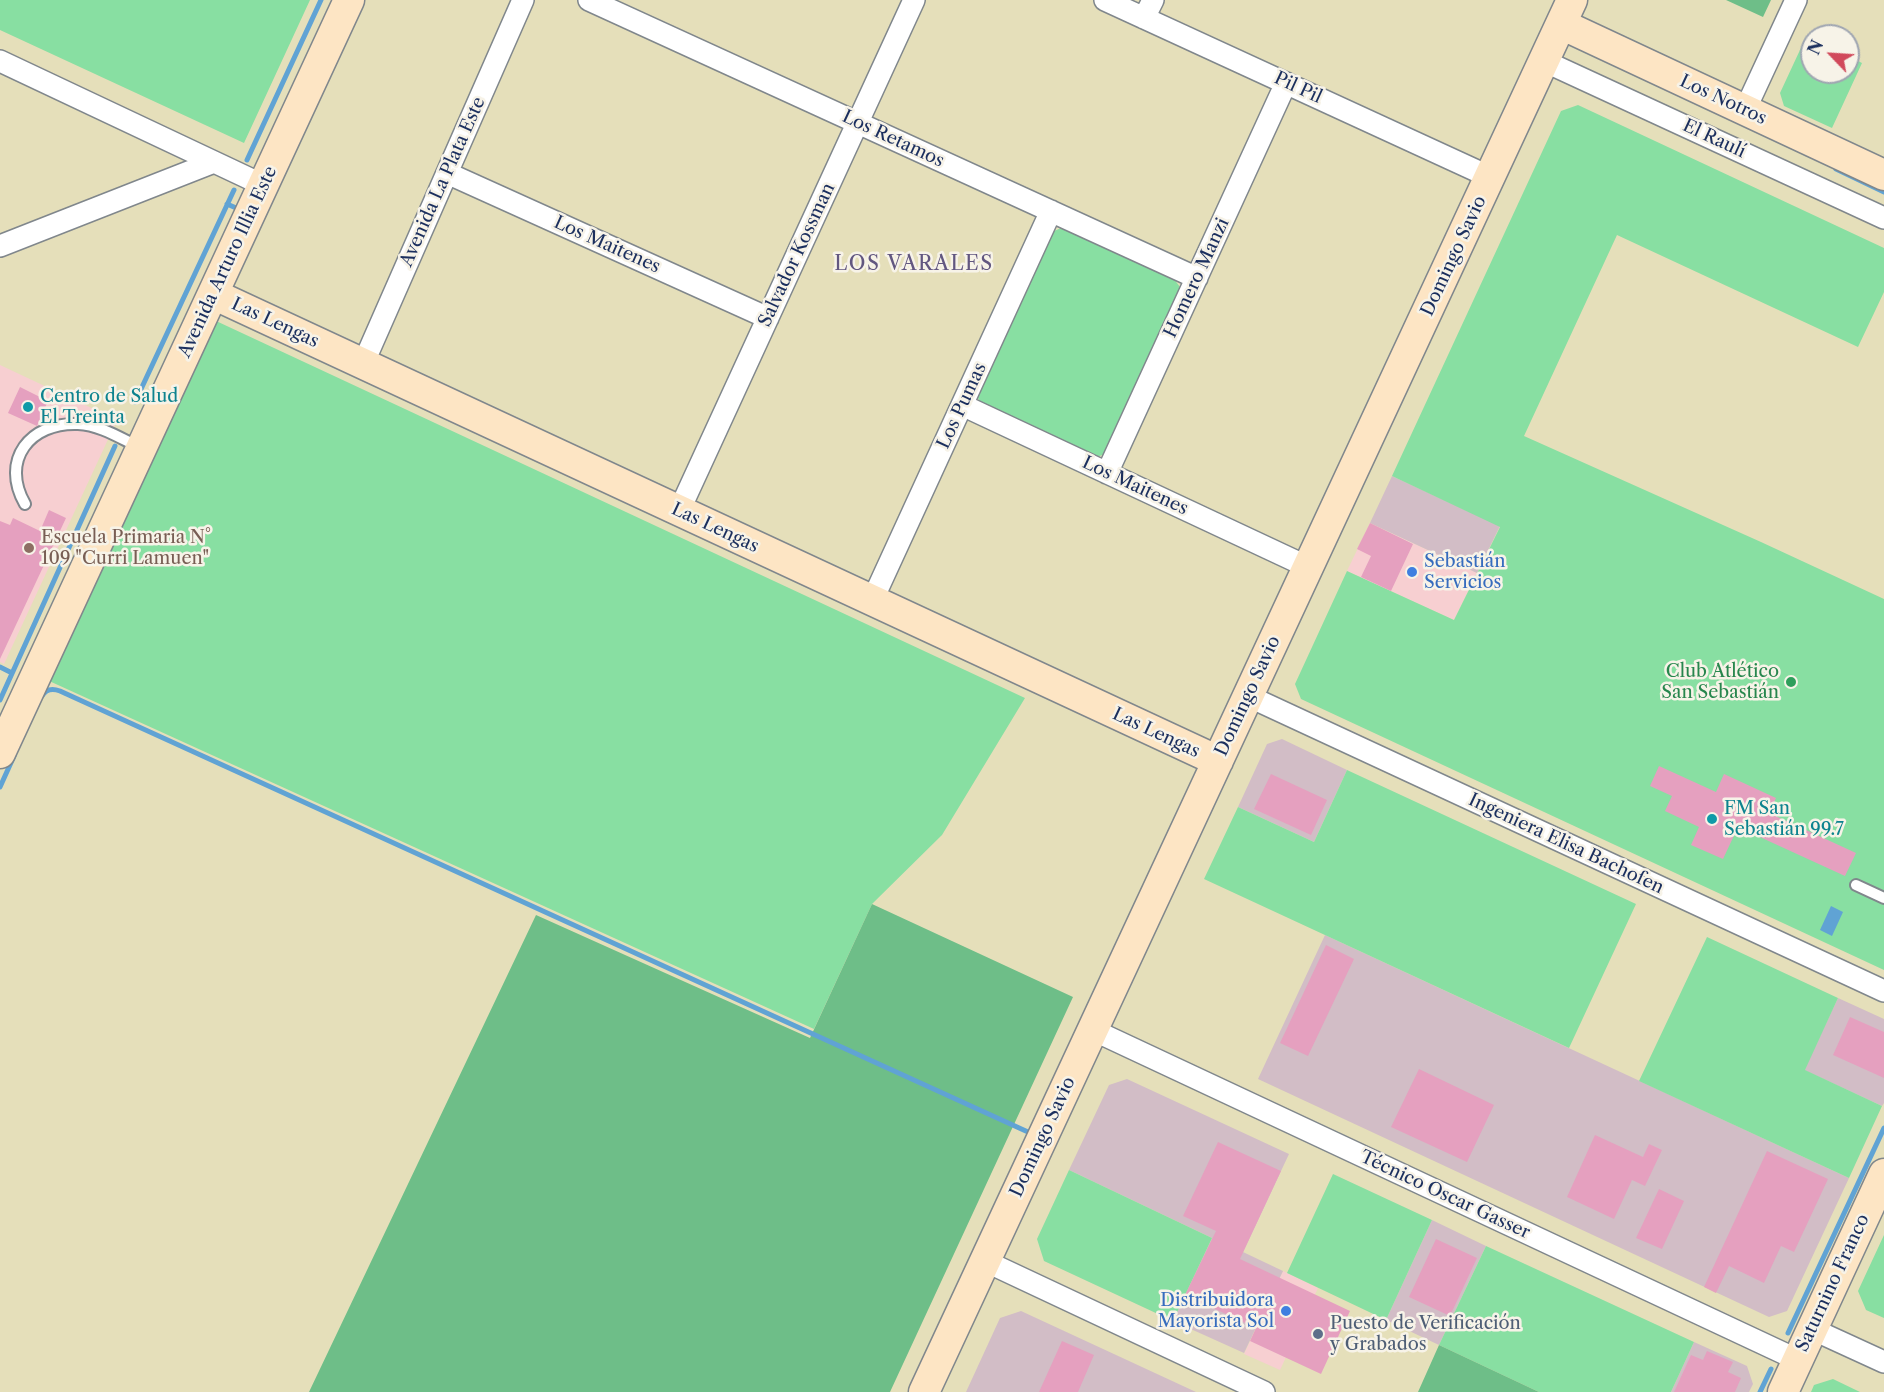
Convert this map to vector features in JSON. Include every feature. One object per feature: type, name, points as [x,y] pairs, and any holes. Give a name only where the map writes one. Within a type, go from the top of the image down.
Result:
[{"type":"street","name":"Avenida Arturo Illia Este","points":[[0,753],[349,0]]},
{"type":"street","name":"Avenida La Plata Este","points":[[363,364],[523,0]]},
{"type":"street","name":"Los Retamos","points":[[589,0],[1197,278]]},
{"type":"street","name":"Salvador Kossman","points":[[679,511],[914,0]]},
{"type":"street","name":"Pil Pil","points":[[1105,0],[1149,9],[1286,83],[1490,177]]},
{"type":"street","points":[[1745,110],[1796,0]]},
{"type":"street","name":"Los Notros","points":[[1567,12],[1745,110],[1884,175]]},
{"type":"street","name":"Domingo Savio","points":[[924,1392],[1567,12]]},
{"type":"street","points":[[0,61],[263,185]]},
{"type":"street","name":"El Raulí","points":[[1544,61],[1884,218]]},
{"type":"street","name":"Homero Manzi","points":[[1107,473],[1286,83]]},
{"type":"street","points":[[0,246],[214,162]]},
{"type":"street","name":"Los Maitenes","points":[[447,173],[768,318]]},
{"type":"street","name":"Los Pumas","points":[[872,601],[1051,211]]},
{"type":"street","name":"Las Lengas","points":[[213,294],[1218,761]]},
{"type":"street","name":"Los Maitenes","points":[[962,405],[1308,567]]},
{"type":"street","name":"Ingeniera Elisa Bachofen","points":[[1248,696],[1884,992]]},
{"type":"street","name":"Técnico Oscar Gasser","points":[[1093,1030],[1798,1360]]},
{"type":"street","name":"Saturnino Franco","points":[[1783,1392],[1884,1174]]},
{"type":"street","points":[[985,1261],[1264,1392]]},
{"type":"street","points":[[1812,1329],[1884,1362]]},
{"type":"lane","points":[[25,504],[17,487],[15,467],[29,441],[47,429],[69,424],[91,426],[141,448]]},
{"type":"lane","points":[[1856,885],[1884,898]]},
{"type":"shaded area","name":"Escuela Primaria N° 109 \"Curri Lamuen\"","points":[[0,365],[117,420],[4,664],[0,662]]},
{"type":"shaded area","points":[[1392,476],[1500,526],[1477,573],[1370,523]]},
{"type":"shaded area","name":"Sebastián Servicios","points":[[1370,523],[1477,573],[1454,620],[1347,571]]},
{"type":"shaded area","points":[[1282,739],[1347,770],[1314,842],[1238,807],[1267,744]]},
{"type":"shaded area","points":[[1325,935],[1849,1178],[1787,1311],[1769,1317],[1258,1079]]},
{"type":"shaded area","points":[[1838,998],[1884,1019],[1884,1103],[1882,1106],[1804,1070]]},
{"type":"shaded area","points":[[1127,1079],[1289,1154],[1243,1252],[1283,1271],[1244,1353],[1173,1321],[1212,1238],[1069,1170],[1109,1085]]},
{"type":"shaded area","points":[[1432,1220],[1486,1246],[1439,1345],[1386,1320]]},
{"type":"shaded area","name":"Distribuidora Mayorista Sol","points":[[1283,1271],[1318,1288],[1280,1370],[1244,1354]]},
{"type":"shaded area","points":[[1021,1311],[1196,1392],[966,1392],[1000,1318]]},
{"type":"shaded area","points":[[1694,1342],[1747,1366],[1753,1384],[1749,1392],[1671,1392]]},
{"type":"green space","points":[[0,0],[310,0],[244,143],[0,30]]},
{"type":"green space","points":[[1726,0],[1771,0],[1763,17]]},
{"type":"green space","points":[[1800,50],[1800,84],[1852,84],[1832,128],[1784,106],[1780,93]]},
{"type":"green space","points":[[1578,105],[1884,248],[1884,292],[1858,347],[1617,235],[1524,436],[1884,599],[1884,970],[1301,699],[1295,684],[1347,571],[1454,620],[1500,527],[1392,476],[1561,111]]},
{"type":"green space","points":[[1061,228],[1174,279],[1180,287],[1180,292],[1105,454],[1097,457],[980,403],[977,395],[1052,232]]},
{"type":"green space","points":[[214,320],[1025,698],[942,835],[872,904],[814,1029],[47,680]]},
{"type":"green space","points":[[1347,770],[1636,904],[1569,1048],[1204,879],[1238,807],[1314,842]]},
{"type":"green space","points":[[872,904],[1073,997],[890,1392],[309,1392],[536,915],[810,1038]]},
{"type":"green space","points":[[1707,937],[1838,998],[1805,1070],[1882,1106],[1849,1178],[1639,1081]]},
{"type":"green space","points":[[1069,1170],[1212,1238],[1173,1321],[1044,1261],[1037,1239]]},
{"type":"green space","points":[[1333,1174],[1432,1220],[1386,1320],[1287,1273]]},
{"type":"green space","points":[[1884,1235],[1884,1318],[1866,1310],[1858,1291]]},
{"type":"green space","points":[[1486,1246],[1694,1342],[1671,1392],[1539,1392],[1439,1345]]},
{"type":"green space","points":[[1439,1345],[1539,1392],[1418,1392]]},
{"type":"green space","points":[[1833,1379],[1860,1392],[1811,1392],[1814,1385]]},
{"type":"water","points":[[1831,906],[1843,912],[1832,936],[1820,930]]},
{"type":"building","name":"Centro de Salud El Treinta","points":[[20,387],[48,401],[37,426],[8,413]]},
{"type":"building","points":[[49,510],[66,518],[0,659],[0,521],[10,525],[13,518],[40,531]]},
{"type":"building","points":[[1370,523],[1413,544],[1391,591],[1361,577],[1371,556],[1357,549]]},
{"type":"building","points":[[1659,766],[1716,792],[1724,774],[1776,798],[1769,813],[1856,853],[1845,876],[1738,827],[1723,859],[1691,845],[1699,827],[1665,811],[1672,796],[1650,786]]},
{"type":"building","points":[[1271,774],[1327,800],[1311,835],[1254,809]]},
{"type":"building","points":[[1326,945],[1354,959],[1308,1056],[1280,1043]]},
{"type":"building","points":[[1850,1017],[1884,1032],[1884,1078],[1833,1055]]},
{"type":"building","points":[[1419,1069],[1494,1105],[1467,1162],[1391,1127]]},
{"type":"building","points":[[1595,1135],[1643,1157],[1649,1144],[1662,1150],[1645,1186],[1632,1180],[1614,1219],[1567,1197]]},
{"type":"building","points":[[1218,1142],[1281,1171],[1240,1259],[1350,1311],[1321,1374],[1250,1341],[1256,1328],[1185,1295],[1216,1231],[1183,1216]]},
{"type":"building","points":[[1767,1151],[1828,1179],[1794,1252],[1781,1246],[1764,1283],[1729,1266],[1716,1293],[1704,1287]]},
{"type":"building","points":[[1659,1189],[1684,1201],[1662,1249],[1636,1238]]},
{"type":"building","points":[[1436,1239],[1477,1258],[1450,1316],[1409,1297]]},
{"type":"building","points":[[1062,1341],[1094,1355],[1078,1392],[1039,1392]]},
{"type":"building","points":[[1707,1351],[1733,1362],[1728,1372],[1741,1378],[1735,1392],[1674,1392],[1691,1355],[1703,1360]]},
{"type":"waterway","points":[[247,160],[321,0]]},
{"type":"waterway","points":[[1836,169],[1884,192]]},
{"type":"waterway","points":[[135,402],[234,190]]},
{"type":"waterway","points":[[227,204],[243,211]]},
{"type":"waterway","points":[[0,700],[115,446]]},
{"type":"waterway","points":[[0,667],[12,673]]},
{"type":"waterway","points":[[42,696],[50,690],[60,691],[1028,1132]]},
{"type":"waterway","points":[[0,787],[14,756]]},
{"type":"waterway","points":[[1788,1333],[1884,1128]]},
{"type":"waterway","points":[[1760,1392],[1771,1369]]},
{"type":"place","name":"Centro de Salud El Treinta","points":[[28,407]]},
{"type":"place","name":"Escuela Primaria N° 109 \"Curri Lamuen\"","points":[[29,548]]},
{"type":"place","name":"Sebastián Servicios","points":[[1412,572]]},
{"type":"place","name":"Club Atlético San Sebastián","points":[[1791,682]]},
{"type":"place","name":"FM San Sebastián 99.7","points":[[1712,819]]},
{"type":"place","name":"Distribuidora Mayorista Sol","points":[[1286,1311]]},
{"type":"place","name":"Puesto de Verificación y Grabados","points":[[1318,1334]]},
{"type":"district","name":"LOS VARALES","points":[[914,264]]}]
